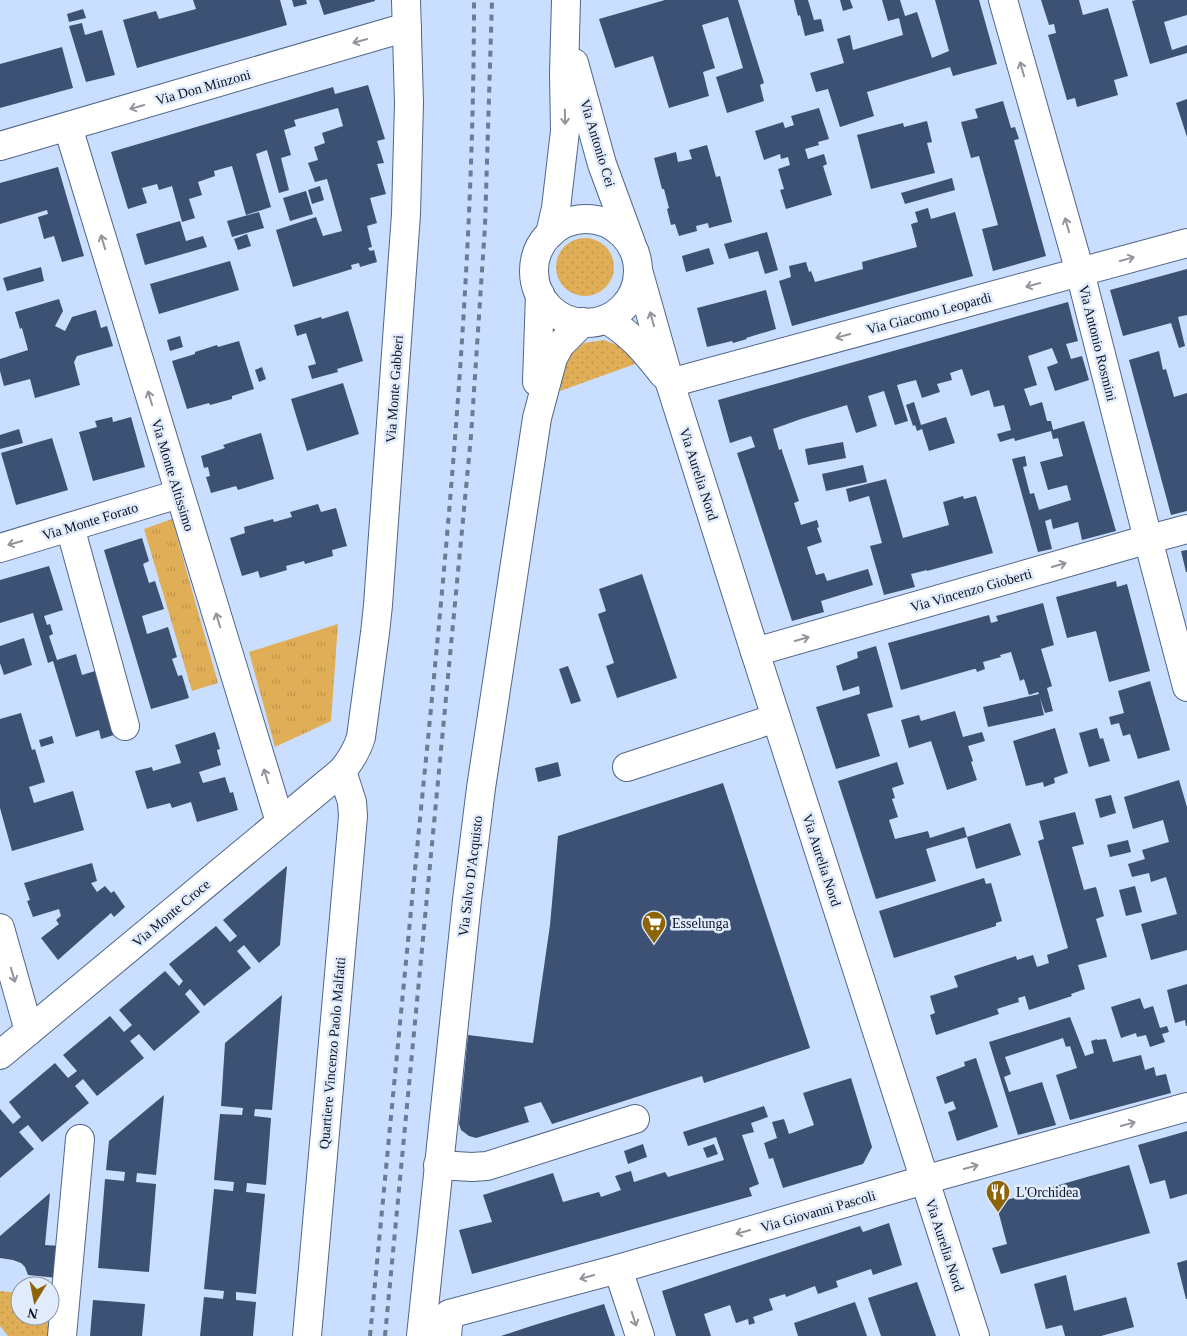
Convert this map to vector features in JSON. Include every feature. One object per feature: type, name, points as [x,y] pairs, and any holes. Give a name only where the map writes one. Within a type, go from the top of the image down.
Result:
[{"type":"street","name":"Via Monte Gabberi","points":[[342,771],[351,760],[361,737],[376,633],[406,214],[409,103],[406,0]]},
{"type":"street","name":"Via Antonio Cei","points":[[550,234],[556,208],[566,131],[566,0]]},
{"type":"street","name":"Via Antonio Rosmini","points":[[1003,0],[1080,272],[1187,687]]},
{"type":"street","name":"Via Don Minzoni","points":[[0,146],[407,27]]},
{"type":"street","name":"Via Antonio Cei","points":[[565,33],[602,164],[636,261]]},
{"type":"street","name":"Via Monte Altissimo","points":[[68,127],[280,822]]},
{"type":"street","points":[[590,219],[604,222],[617,229],[627,239],[636,261],[634,290],[630,299],[619,311],[594,321],[574,321],[557,314],[544,302],[535,278],[535,262],[540,246],[550,234],[562,225],[575,220],[590,219]]},
{"type":"street","name":"Via Giacomo Leopardi","points":[[670,383],[1187,243]]},
{"type":"street","name":"Via Aurelia Nord","points":[[636,261],[670,383],[975,1336]]},
{"type":"street","name":"Via Salvo D'Acquisto","points":[[421,1336],[466,900],[536,418],[540,294]]},
{"type":"street","name":"Via Aurelia Nord","points":[[594,321],[620,328],[645,352],[670,383]]},
{"type":"street","name":"Via Salvo D'Acquisto","points":[[536,418],[553,358],[560,345],[594,321]]},
{"type":"street","name":"Via Monte Forato","points":[[0,548],[179,494]]},
{"type":"street","points":[[70,527],[125,726]]},
{"type":"street","name":"Via Vincenzo Gioberti","points":[[755,652],[1187,529]]},
{"type":"street","points":[[627,767],[776,718]]},
{"type":"street","name":"Via Monte Croce","points":[[0,1055],[342,771]]},
{"type":"street","name":"Quartiere Vincenzo Paolo Malfatti","points":[[307,1336],[353,816],[352,802],[342,771]]},
{"type":"street","points":[[0,928],[30,1031]]},
{"type":"street","name":"Via Giovanni Pascoli","points":[[448,1325],[618,1269],[924,1180],[1187,1107]]},
{"type":"street","points":[[438,1165],[487,1166],[635,1119]]},
{"type":"street","points":[[62,1336],[80,1139]]},
{"type":"street","points":[[618,1269],[640,1336]]},
{"type":"green space","points":[[585,238],[596,240],[609,251],[614,267],[612,278],[601,291],[585,296],[574,294],[561,283],[556,267],[558,256],[569,243]]},
{"type":"green space","points":[[604,340],[622,347],[635,364],[560,391],[565,360],[584,343]]},
{"type":"green space","points":[[172,519],[218,683],[192,691],[144,529]]},
{"type":"green space","points":[[338,624],[331,721],[275,747],[249,652]]},
{"type":"green space","points":[[0,1291],[10,1292],[10,1326],[53,1326],[52,1336],[8,1336],[0,1326]]},
{"type":"building","points":[[193,0],[280,0],[287,25],[137,68],[123,20],[156,11],[159,19],[196,9]]},
{"type":"building","points":[[292,0],[306,0],[307,4],[294,7]]},
{"type":"building","points":[[319,0],[375,0],[375,1],[324,15]]},
{"type":"building","points":[[665,0],[738,0],[764,83],[760,85],[764,101],[727,113],[716,77],[743,68],[728,17],[702,25],[715,68],[703,72],[709,96],[669,108],[653,56],[615,68],[599,19]]},
{"type":"building","points":[[794,0],[808,0],[814,20],[821,19],[824,31],[805,36]]},
{"type":"building","points":[[840,0],[850,0],[853,8],[843,11]]},
{"type":"building","points":[[882,0],[900,0],[905,16],[917,12],[932,58],[949,51],[935,0],[979,0],[997,64],[953,76],[950,67],[867,92],[874,116],[840,127],[828,89],[816,92],[810,73],[844,63],[837,39],[850,35],[853,50],[903,35],[899,18],[888,21]]},
{"type":"building","points":[[1041,0],[1079,0],[1083,15],[1108,8],[1128,76],[1114,80],[1118,95],[1077,107],[1075,98],[1067,100],[1048,35],[1056,33],[1054,24],[1049,25]]},
{"type":"building","points":[[1187,0],[1187,15],[1164,22],[1172,50],[1187,45],[1187,53],[1150,64],[1132,1]]},
{"type":"building","points":[[83,9],[86,18],[69,22],[67,14]]},
{"type":"building","points":[[82,23],[85,35],[102,30],[115,75],[86,82],[69,26]]},
{"type":"building","points":[[62,47],[73,88],[0,108],[0,64]]},
{"type":"building","points":[[368,85],[385,139],[377,141],[384,163],[377,164],[386,194],[370,198],[377,223],[367,226],[372,247],[368,248],[370,251],[374,250],[377,262],[360,267],[359,263],[351,265],[352,269],[293,287],[276,230],[316,217],[323,236],[342,231],[327,179],[315,182],[308,163],[318,160],[314,147],[325,143],[322,133],[343,126],[338,108],[294,120],[296,126],[284,130],[291,155],[281,158],[289,190],[279,193],[267,150],[256,154],[271,207],[246,215],[232,166],[214,171],[215,176],[198,182],[202,195],[189,199],[195,218],[182,222],[172,186],[159,190],[157,184],[142,188],[147,203],[128,209],[111,152],[333,87],[335,94]]},
{"type":"building","points":[[1187,99],[1187,137],[1176,103]]},
{"type":"building","points":[[1003,101],[1011,128],[1015,127],[1019,139],[1014,140],[1046,256],[993,271],[982,229],[998,225],[979,156],[971,158],[961,122],[978,118],[975,109]]},
{"type":"building","points":[[819,108],[829,139],[818,142],[819,145],[805,149],[808,159],[824,154],[827,164],[823,166],[832,195],[786,209],[780,190],[784,189],[778,169],[790,165],[788,157],[781,159],[780,154],[764,160],[755,131],[783,122],[785,128],[794,125],[791,116]]},
{"type":"building","points":[[927,121],[932,142],[927,143],[935,173],[871,189],[857,135],[903,123],[904,127]]},
{"type":"building","points":[[707,145],[716,177],[720,176],[732,222],[709,228],[708,223],[696,226],[697,231],[679,236],[675,224],[671,225],[667,209],[669,208],[654,158],[676,152],[678,162],[692,159],[689,150]]},
{"type":"building","points":[[58,167],[84,256],[62,262],[54,236],[44,239],[38,217],[48,214],[47,210],[0,224],[0,183]]},
{"type":"building","points":[[952,178],[955,190],[905,204],[901,193]]},
{"type":"building","points":[[320,186],[324,200],[312,204],[308,190]]},
{"type":"building","points":[[306,191],[313,214],[290,221],[283,198]]},
{"type":"building","points":[[928,208],[931,219],[955,212],[973,276],[792,326],[779,281],[791,277],[789,266],[806,262],[815,282],[863,269],[862,262],[917,247],[911,224],[918,222],[915,212]]},
{"type":"building","points":[[259,212],[264,228],[232,237],[227,221]]},
{"type":"building","points":[[180,221],[186,241],[203,236],[207,247],[145,265],[136,234]]},
{"type":"building","points":[[767,232],[778,270],[765,274],[758,251],[729,259],[724,244]]},
{"type":"building","points":[[247,234],[251,246],[238,250],[234,239]]},
{"type":"building","points":[[709,248],[714,264],[686,272],[682,256]]},
{"type":"building","points":[[230,261],[239,290],[159,314],[150,284]]},
{"type":"building","points":[[41,267],[44,281],[7,291],[3,278]]},
{"type":"building","points":[[1187,269],[1187,315],[1178,317],[1185,346],[1179,348],[1171,323],[1123,336],[1110,290]]},
{"type":"building","points":[[766,290],[776,329],[733,343],[732,341],[707,347],[697,308]]},
{"type":"building","points":[[59,299],[63,311],[55,326],[65,331],[72,317],[96,310],[101,328],[107,326],[113,346],[77,356],[74,362],[80,385],[35,398],[30,379],[4,386],[0,371],[0,359],[28,350],[15,312]]},
{"type":"building","points":[[1068,302],[1078,341],[1066,344],[1071,359],[1082,356],[1089,380],[1055,391],[1047,367],[1058,363],[1052,348],[1028,356],[1037,385],[1024,389],[1030,406],[1042,402],[1047,421],[1051,421],[1053,430],[1084,421],[1116,531],[1082,540],[1078,522],[1053,529],[1051,519],[1045,521],[1052,549],[1038,552],[1012,459],[1025,456],[1027,466],[1023,467],[1030,494],[1034,493],[1039,510],[1071,500],[1067,485],[1048,490],[1040,462],[1063,456],[1058,438],[1053,439],[1051,431],[1015,441],[1014,438],[1000,442],[997,434],[1011,430],[1004,405],[994,407],[989,390],[971,396],[962,369],[950,373],[952,380],[937,384],[940,392],[922,398],[916,380],[897,385],[908,421],[895,425],[884,391],[868,396],[877,426],[856,433],[847,405],[773,429],[779,450],[782,449],[799,501],[794,503],[801,525],[817,520],[819,527],[817,528],[822,542],[807,547],[816,575],[824,573],[827,581],[868,569],[873,585],[821,601],[824,612],[792,621],[737,453],[755,447],[751,436],[730,443],[718,400]]},
{"type":"building","points":[[348,311],[363,361],[337,369],[338,372],[312,379],[308,366],[316,364],[306,333],[297,336],[294,325]]},
{"type":"building","points":[[180,336],[183,347],[170,351],[167,340]]},
{"type":"building","points":[[239,341],[254,389],[232,396],[232,399],[187,409],[172,361],[217,345],[218,347]]},
{"type":"building","points":[[1159,351],[1163,370],[1166,369],[1174,397],[1187,393],[1187,511],[1171,515],[1129,360]]},
{"type":"building","points":[[262,367],[266,379],[259,382],[255,370]]},
{"type":"building","points":[[343,383],[359,434],[307,451],[291,399]]},
{"type":"building","points":[[914,402],[921,425],[946,417],[955,443],[929,451],[922,429],[917,431],[915,425],[913,426],[906,405]]},
{"type":"building","points":[[112,417],[113,422],[131,417],[145,467],[93,481],[79,432],[97,427],[95,421]]},
{"type":"building","points":[[19,429],[23,443],[0,449],[0,435]]},
{"type":"building","points":[[261,433],[274,479],[238,490],[236,486],[211,493],[206,477],[210,476],[208,467],[204,468],[201,456],[225,448],[223,445]]},
{"type":"building","points":[[52,438],[68,490],[16,505],[1,453]]},
{"type":"building","points":[[843,442],[846,458],[808,465],[805,449]]},
{"type":"building","points":[[863,465],[867,482],[826,491],[822,474]]},
{"type":"building","points":[[886,479],[903,538],[949,525],[943,502],[963,496],[964,499],[976,496],[993,553],[911,574],[915,587],[884,595],[870,546],[882,543],[869,496],[849,502],[846,489]]},
{"type":"building","points":[[318,504],[321,512],[336,508],[347,546],[332,550],[333,556],[305,564],[304,561],[286,566],[287,570],[260,578],[258,571],[242,576],[230,538],[245,533],[244,527],[273,519],[274,522],[292,517],[290,512]]},
{"type":"building","points":[[142,538],[149,561],[143,564],[149,583],[155,581],[164,609],[142,616],[147,634],[168,627],[177,657],[172,659],[178,676],[182,675],[189,698],[151,709],[104,550]]},
{"type":"building","points":[[1187,550],[1187,572],[1186,572],[1181,551]]},
{"type":"building","points":[[49,566],[63,610],[44,616],[47,625],[50,624],[53,634],[49,636],[57,660],[76,654],[82,675],[95,671],[114,735],[101,739],[99,730],[76,737],[53,661],[48,663],[33,613],[0,623],[0,580]]},
{"type":"building","points":[[642,574],[677,678],[617,698],[606,666],[614,663],[598,614],[606,611],[599,589]]},
{"type":"building","points":[[1116,581],[1117,587],[1127,584],[1150,671],[1109,682],[1096,631],[1067,638],[1056,597]]},
{"type":"building","points":[[1043,603],[1054,645],[1041,649],[1052,686],[1047,688],[1053,711],[1045,713],[1040,698],[1044,715],[988,727],[983,707],[1039,694],[1038,692],[1029,695],[1024,679],[1020,681],[1011,652],[983,662],[985,669],[977,672],[974,669],[901,690],[888,643],[989,615],[991,623],[998,621],[996,616]]},
{"type":"building","points":[[24,638],[32,665],[4,675],[0,663],[0,646]]},
{"type":"building","points":[[876,646],[893,707],[867,714],[880,756],[836,769],[816,707],[860,694],[859,686],[843,691],[836,666],[858,658],[857,652]]},
{"type":"building","points":[[568,666],[581,701],[571,704],[559,669]]},
{"type":"building","points":[[1150,681],[1170,750],[1138,759],[1130,734],[1123,736],[1119,723],[1111,725],[1109,717],[1124,713],[1118,691]]},
{"type":"building","points":[[955,711],[963,737],[982,732],[985,741],[968,746],[977,780],[947,790],[931,741],[909,748],[901,720],[919,715],[921,721]]},
{"type":"building","points":[[21,713],[32,750],[35,749],[45,782],[29,787],[34,803],[73,791],[84,830],[12,851],[0,808],[0,719]]},
{"type":"building","points":[[1055,728],[1068,773],[1054,778],[1055,783],[1044,787],[1043,782],[1026,786],[1013,741]]},
{"type":"building","points":[[1097,728],[1100,739],[1103,738],[1110,761],[1089,767],[1079,733]]},
{"type":"building","points":[[215,732],[220,749],[217,750],[221,765],[199,772],[203,783],[225,777],[230,793],[233,792],[238,810],[197,822],[191,802],[172,808],[170,803],[147,809],[135,771],[152,767],[153,771],[181,763],[175,745]]},
{"type":"building","points":[[52,736],[54,743],[41,747],[39,740]]},
{"type":"building","points":[[558,762],[561,776],[538,782],[535,768]]},
{"type":"building","points":[[897,762],[904,784],[892,788],[895,798],[892,799],[898,817],[889,820],[895,839],[928,831],[930,838],[964,827],[967,837],[926,849],[936,881],[876,899],[838,781]]},
{"type":"building","points":[[1179,780],[1187,807],[1187,950],[1151,960],[1141,924],[1177,914],[1166,877],[1151,882],[1149,873],[1132,877],[1128,864],[1145,859],[1142,850],[1169,842],[1163,820],[1133,829],[1124,797]]},
{"type":"building","points":[[723,783],[810,1048],[704,1083],[702,1076],[552,1124],[541,1102],[524,1107],[529,1122],[476,1138],[469,1136],[461,1130],[459,1124],[468,1035],[533,1043],[550,925],[558,836]]},
{"type":"building","points":[[1111,795],[1116,813],[1100,818],[1095,799]]},
{"type":"building","points":[[1075,812],[1084,844],[1072,847],[1084,890],[1096,887],[1104,916],[1096,919],[1107,957],[1078,965],[1085,989],[1071,994],[1072,996],[1029,1010],[1025,996],[1018,998],[1019,1002],[997,1009],[999,1014],[936,1035],[930,1015],[935,1013],[930,996],[958,987],[954,976],[1016,956],[1017,960],[1033,955],[1037,967],[1049,963],[1047,955],[1068,948],[1038,841],[1044,839],[1039,821]]},
{"type":"building","points":[[1010,823],[1021,855],[976,869],[967,837]]},
{"type":"building","points":[[1128,840],[1131,852],[1110,857],[1107,845]]},
{"type":"building","points":[[92,863],[97,881],[91,883],[97,892],[105,886],[111,893],[114,891],[125,907],[114,917],[111,913],[58,960],[41,938],[59,924],[56,920],[61,916],[59,909],[33,917],[27,901],[30,900],[24,883]]},
{"type":"building","points":[[287,866],[280,945],[259,963],[244,945],[237,951],[251,968],[204,1006],[190,989],[185,994],[200,1012],[154,1051],[139,1034],[130,1041],[144,1058],[97,1096],[83,1079],[75,1086],[89,1103],[42,1142],[28,1125],[19,1132],[34,1149],[0,1178],[0,1109],[13,1124],[21,1117],[9,1102],[55,1063],[68,1078],[77,1071],[63,1055],[110,1016],[124,1032],[132,1025],[119,1010],[165,971],[179,986],[183,981],[169,964],[216,926],[230,942],[237,936],[223,920]]},
{"type":"building","points":[[984,878],[986,884],[991,883],[1002,921],[996,923],[996,926],[894,958],[879,911]]},
{"type":"building","points":[[1135,886],[1142,912],[1126,916],[1119,890]]},
{"type":"building","points":[[1187,984],[1186,1026],[1185,1020],[1175,1023],[1167,990]]},
{"type":"building","points":[[282,995],[272,1110],[255,1109],[254,1116],[271,1118],[266,1185],[247,1183],[246,1192],[265,1194],[256,1294],[236,1292],[236,1300],[256,1302],[253,1336],[200,1336],[204,1297],[223,1299],[224,1291],[204,1289],[214,1189],[233,1191],[234,1182],[214,1180],[220,1114],[242,1115],[243,1108],[221,1106],[225,1043]]},
{"type":"building","points":[[1140,998],[1144,1009],[1153,1006],[1160,1028],[1167,1026],[1169,1032],[1162,1034],[1165,1042],[1150,1047],[1146,1035],[1137,1037],[1136,1033],[1121,1038],[1111,1007]]},
{"type":"building","points":[[1070,1017],[1085,1056],[1094,1053],[1091,1041],[1106,1039],[1113,1062],[1141,1055],[1145,1070],[1154,1067],[1156,1076],[1166,1074],[1171,1093],[1070,1120],[1056,1075],[1077,1068],[1070,1046],[1066,1047],[1063,1038],[1005,1057],[1011,1074],[1004,1077],[1009,1092],[1042,1082],[1056,1125],[1018,1135],[989,1042]]},
{"type":"building","points":[[976,1058],[998,1127],[957,1141],[948,1112],[956,1109],[953,1101],[945,1104],[936,1077],[965,1066],[964,1062]]},
{"type":"building","points":[[851,1078],[872,1147],[863,1164],[783,1188],[773,1158],[769,1159],[764,1143],[777,1138],[772,1122],[784,1119],[789,1134],[814,1125],[803,1093]]},
{"type":"building","points":[[164,1095],[156,1175],[137,1173],[136,1182],[156,1184],[149,1272],[98,1268],[105,1179],[124,1181],[125,1172],[106,1170],[109,1141]]},
{"type":"building","points":[[764,1106],[768,1117],[751,1123],[754,1132],[742,1135],[759,1184],[749,1188],[752,1196],[472,1274],[459,1230],[492,1222],[483,1195],[553,1173],[563,1202],[599,1192],[601,1197],[621,1190],[615,1176],[631,1171],[634,1182],[665,1172],[668,1177],[724,1160],[716,1137],[688,1146],[683,1132]]},
{"type":"building","points":[[1187,1131],[1187,1194],[1170,1199],[1165,1180],[1150,1184],[1138,1145]]},
{"type":"building","points":[[643,1144],[647,1157],[628,1164],[624,1151]]},
{"type":"building","points":[[714,1144],[718,1154],[707,1158],[703,1148]]},
{"type":"building","points":[[1129,1165],[1150,1233],[1001,1274],[992,1248],[1007,1244],[996,1203]]},
{"type":"building","points":[[50,1193],[45,1245],[61,1246],[58,1276],[28,1275],[21,1263],[0,1258],[0,1236]]},
{"type":"building","points":[[889,1223],[902,1265],[873,1275],[871,1269],[836,1281],[838,1287],[818,1294],[815,1286],[786,1297],[785,1294],[769,1299],[773,1310],[753,1317],[755,1323],[749,1325],[748,1319],[736,1323],[730,1305],[704,1314],[711,1336],[676,1336],[662,1291],[860,1226],[863,1232]]},
{"type":"building","points":[[1187,1260],[1187,1299],[1186,1299],[1177,1263]]},
{"type":"building","points":[[1066,1275],[1074,1311],[1126,1297],[1134,1327],[1101,1336],[1065,1336],[1062,1325],[1046,1329],[1034,1284]]},
{"type":"building","points":[[917,1282],[936,1336],[881,1336],[868,1298]]},
{"type":"building","points":[[93,1300],[145,1304],[142,1336],[90,1336]]},
{"type":"building","points":[[855,1302],[867,1336],[798,1336],[794,1323]]},
{"type":"building","points":[[604,1304],[615,1336],[501,1336],[531,1326]]},
{"type":"railway","points":[[370,1336],[453,463],[466,278],[473,93],[474,0]]},
{"type":"railway","points":[[385,1336],[471,436],[485,226],[492,0]]},
{"type":"place","name":"Esselunga","points":[[654,944]]},
{"type":"place","name":"L'Orchidea","points":[[998,1213]]}]
